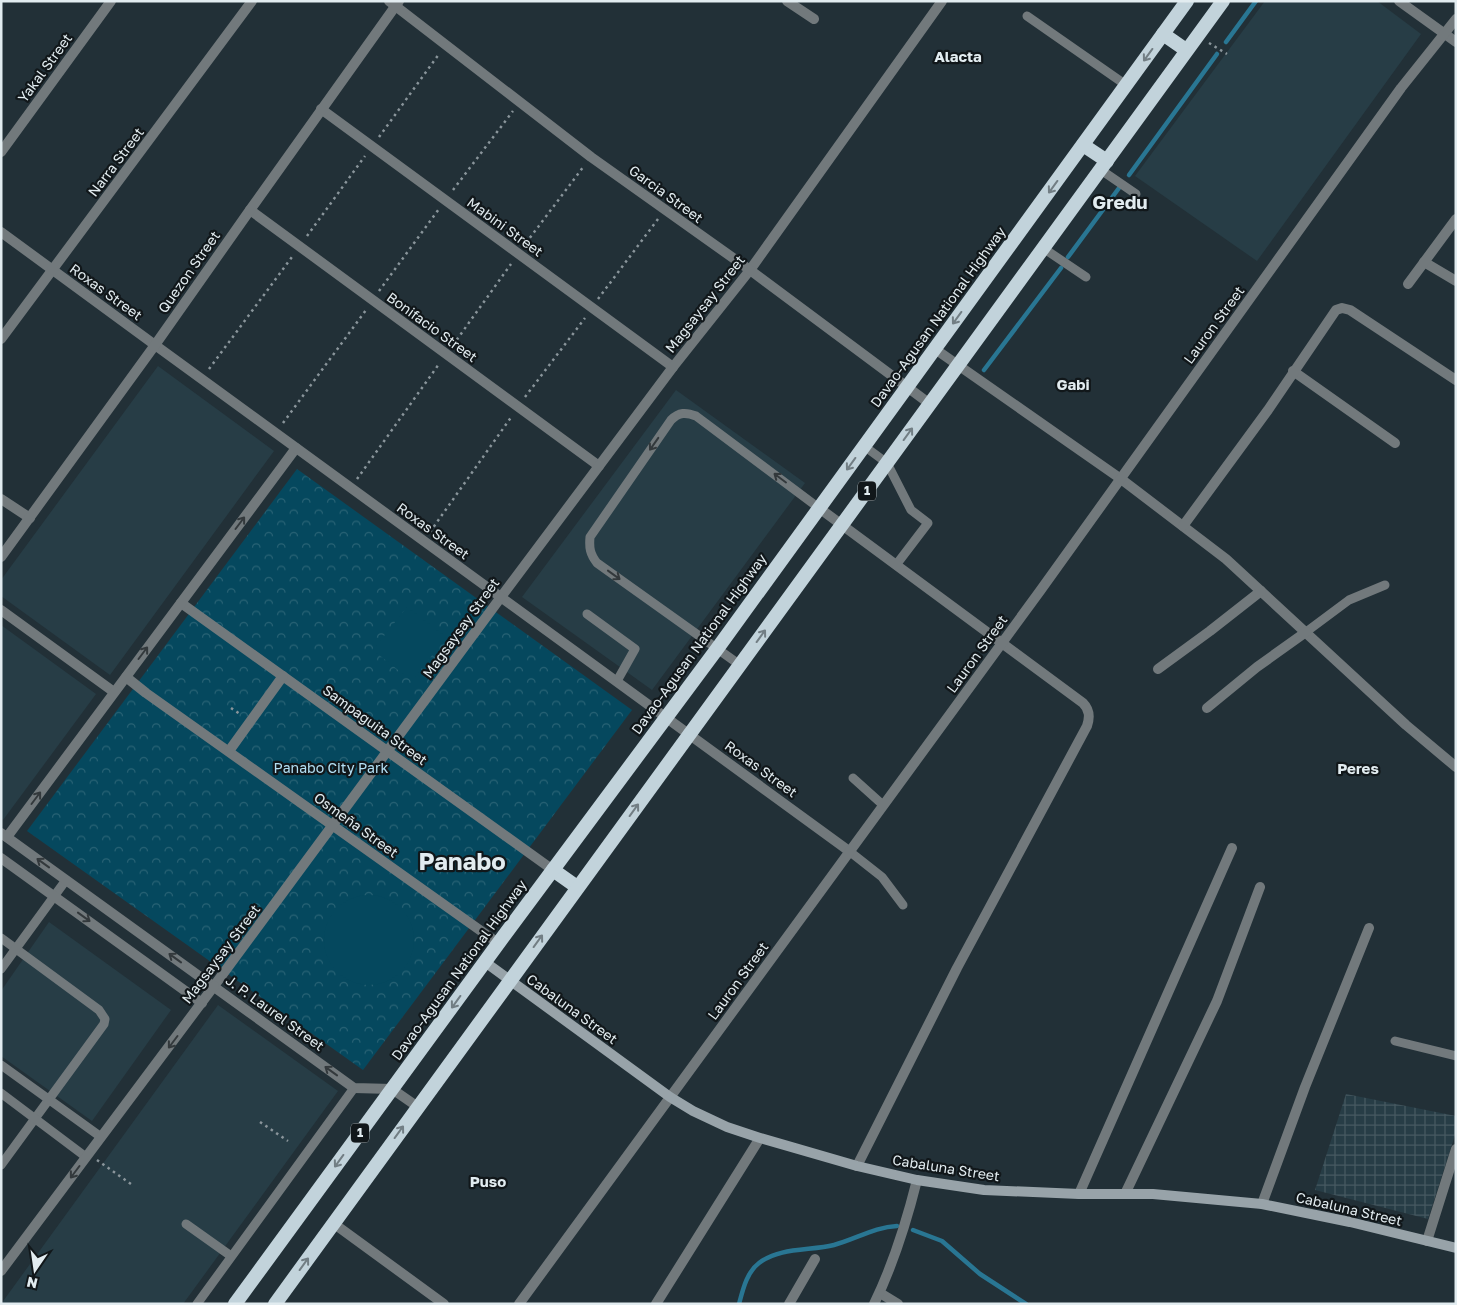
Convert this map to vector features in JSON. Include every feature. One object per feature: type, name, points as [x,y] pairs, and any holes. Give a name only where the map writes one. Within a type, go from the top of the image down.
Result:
[{"type":"highway","name":"Davao-Agusan National Highway","points":[[235,1304],[484,962],[716,649],[1187,1]]},
{"type":"highway","name":"1","points":[[276,1304],[333,1223],[1223,1]]},
{"type":"highway","points":[[1163,34],[1186,50]]},
{"type":"highway","points":[[1083,145],[1104,165]]},
{"type":"highway","points":[[553,870],[578,887]]},
{"type":"main road","name":"Cabaluna Street","points":[[484,962],[670,1097],[693,1111],[727,1127],[760,1138],[857,1166],[917,1180],[984,1190],[1172,1196],[1262,1204],[1350,1222],[1456,1248]]},
{"type":"street","name":"Yakal Street","points":[[1,152],[111,1]]},
{"type":"street","name":"Narra Street","points":[[1,339],[252,1]]},
{"type":"street","points":[[787,1],[814,19]]},
{"type":"street","name":"Magsaysay Street","points":[[1,1271],[673,367],[750,270],[942,1]]},
{"type":"street","points":[[1399,1],[1456,42]]},
{"type":"street","name":"Garcia Street","points":[[394,3],[591,157],[750,270],[930,404]]},
{"type":"street","name":"Quezon Street","points":[[1,557],[155,346],[394,3]]},
{"type":"street","name":"Lauron Street","points":[[519,1304],[1002,644],[1401,88],[1456,19]]},
{"type":"street","name":"Mabini Street","points":[[321,109],[673,367]]},
{"type":"street","name":"Bonifacio Street","points":[[250,210],[599,466]]},
{"type":"street","points":[[1408,284],[1456,220]]},
{"type":"street","name":"Roxas Street","points":[[1,232],[350,488],[850,850]]},
{"type":"street","points":[[1424,262],[1456,281]]},
{"type":"street","points":[[1183,526],[1268,410],[1336,310],[1342,308],[1350,310],[1456,380]]},
{"type":"street","points":[[935,349],[1121,479],[1226,558],[1406,725],[1456,767]]},
{"type":"street","points":[[1293,371],[1395,443]]},
{"type":"street","points":[[4,835],[126,677],[296,448]]},
{"type":"street","points":[[1,500],[30,518]]},
{"type":"street","points":[[819,508],[1083,703],[1087,707],[1089,714],[1089,720],[953,976],[857,1166]]},
{"type":"street","points":[[1158,668],[1210,631],[1260,590]]},
{"type":"street","name":"Sampaguita Street","points":[[181,603],[553,870]]},
{"type":"street","points":[[1,610],[114,692]]},
{"type":"street","points":[[1207,708],[1306,632]]},
{"type":"street","points":[[229,750],[283,676]]},
{"type":"street","name":"Osmeña Street","points":[[126,677],[498,943]]},
{"type":"street","name":"J. P. Laurel Street","points":[[4,835],[354,1088]]},
{"type":"street","points":[[1079,1194],[1232,848]]},
{"type":"street","points":[[1,858],[202,1003]]},
{"type":"street","points":[[1125,1194],[1217,1001],[1260,887]]},
{"type":"street","points":[[1262,1204],[1305,1087],[1369,928]]},
{"type":"street","points":[[354,1088],[392,1089],[418,1107]]},
{"type":"street","points":[[656,1304],[760,1138]]},
{"type":"street","points":[[1427,1241],[1456,1149]]},
{"type":"street","points":[[874,1304],[891,1268],[904,1233],[917,1180]]},
{"type":"street","points":[[333,1223],[444,1304]]},
{"type":"street","points":[[789,1304],[815,1259]]},
{"type":"street","points":[[880,1293],[898,1304]]},
{"type":"lane","points":[[1027,16],[1126,85]]},
{"type":"lane","points":[[1104,165],[1136,194]]},
{"type":"lane","points":[[1043,248],[1086,277]]},
{"type":"lane","points":[[740,665],[597,563],[591,556],[589,547],[590,537],[671,420],[676,415],[682,413],[696,416],[819,508]]},
{"type":"lane","points":[[864,446],[887,463],[911,510],[928,523],[896,564]]},
{"type":"lane","points":[[1306,632],[1349,600],[1385,586]]},
{"type":"lane","points":[[587,614],[635,649],[617,681]]},
{"type":"lane","points":[[853,778],[883,805]]},
{"type":"lane","points":[[850,850],[882,877],[903,905]]},
{"type":"lane","points":[[1,968],[66,880]]},
{"type":"lane","points":[[1,938],[99,1010],[105,1019],[104,1024],[1,1164]]},
{"type":"lane","points":[[1395,1041],[1456,1056]]},
{"type":"lane","points":[[1,1065],[101,1137]]},
{"type":"lane","points":[[197,1304],[354,1088]]},
{"type":"lane","points":[[1,1093],[88,1156]]},
{"type":"lane","points":[[186,1224],[231,1256]]},
{"type":"path","points":[[1197,36],[1227,54]]},
{"type":"path","points":[[201,379],[446,45]]},
{"type":"path","points":[[276,433],[445,200],[520,102]]},
{"type":"path","points":[[350,488],[518,254],[591,157]]},
{"type":"path","points":[[424,541],[518,407],[665,210]]},
{"type":"path","points":[[260,1122],[288,1141]]},
{"type":"path","points":[[88,1156],[131,1184]]},
{"type":"shaded area","points":[[1265,1],[1377,1],[1421,34],[1257,261],[1135,176]]},
{"type":"shaded area","points":[[158,366],[274,451],[110,675],[1,596],[1,580]]},
{"type":"shaded area","points":[[676,390],[805,483],[652,690],[522,597]]},
{"type":"shaded area","points":[[1,625],[96,694],[3,820],[1,818]]},
{"type":"shaded area","points":[[49,922],[171,1010],[92,1121],[1,1056],[1,991]]},
{"type":"shaded area","points":[[218,1005],[338,1091],[183,1304],[1,1304]]},
{"type":"shaded area","points":[[1346,1094],[1456,1116],[1456,1132],[1428,1219],[1315,1190]]},
{"type":"green space","name":"Panabo City Park","points":[[297,469],[632,710],[363,1070],[27,831]]},
{"type":"green space","points":[[407,607],[446,637],[412,681],[373,650]]},
{"type":"green space","points":[[369,895],[386,898],[401,908],[411,923],[414,940],[411,957],[401,972],[386,982],[369,985],[352,982],[337,972],[327,957],[324,940],[327,923],[337,908],[352,898]]},
{"type":"waterway","points":[[1226,42],[1256,1]]},
{"type":"waterway","points":[[1129,175],[1217,54]]},
{"type":"waterway","points":[[1068,257],[1119,188]]},
{"type":"waterway","points":[[984,370],[1061,268]]},
{"type":"waterway","points":[[739,1304],[751,1271],[767,1258],[786,1252],[834,1245],[873,1231],[897,1226]]},
{"type":"waterway","points":[[913,1230],[942,1241],[980,1274],[1026,1304]]},
{"type":"district","name":"Alacta","points":[[958,57]]},
{"type":"district","name":"Gredu","points":[[1120,202]]},
{"type":"district","name":"Gabi","points":[[1073,385]]},
{"type":"district","name":"Peres","points":[[1358,769]]},
{"type":"district","name":"Panabo","points":[[462,862]]},
{"type":"district","name":"Puso","points":[[488,1182]]}]
